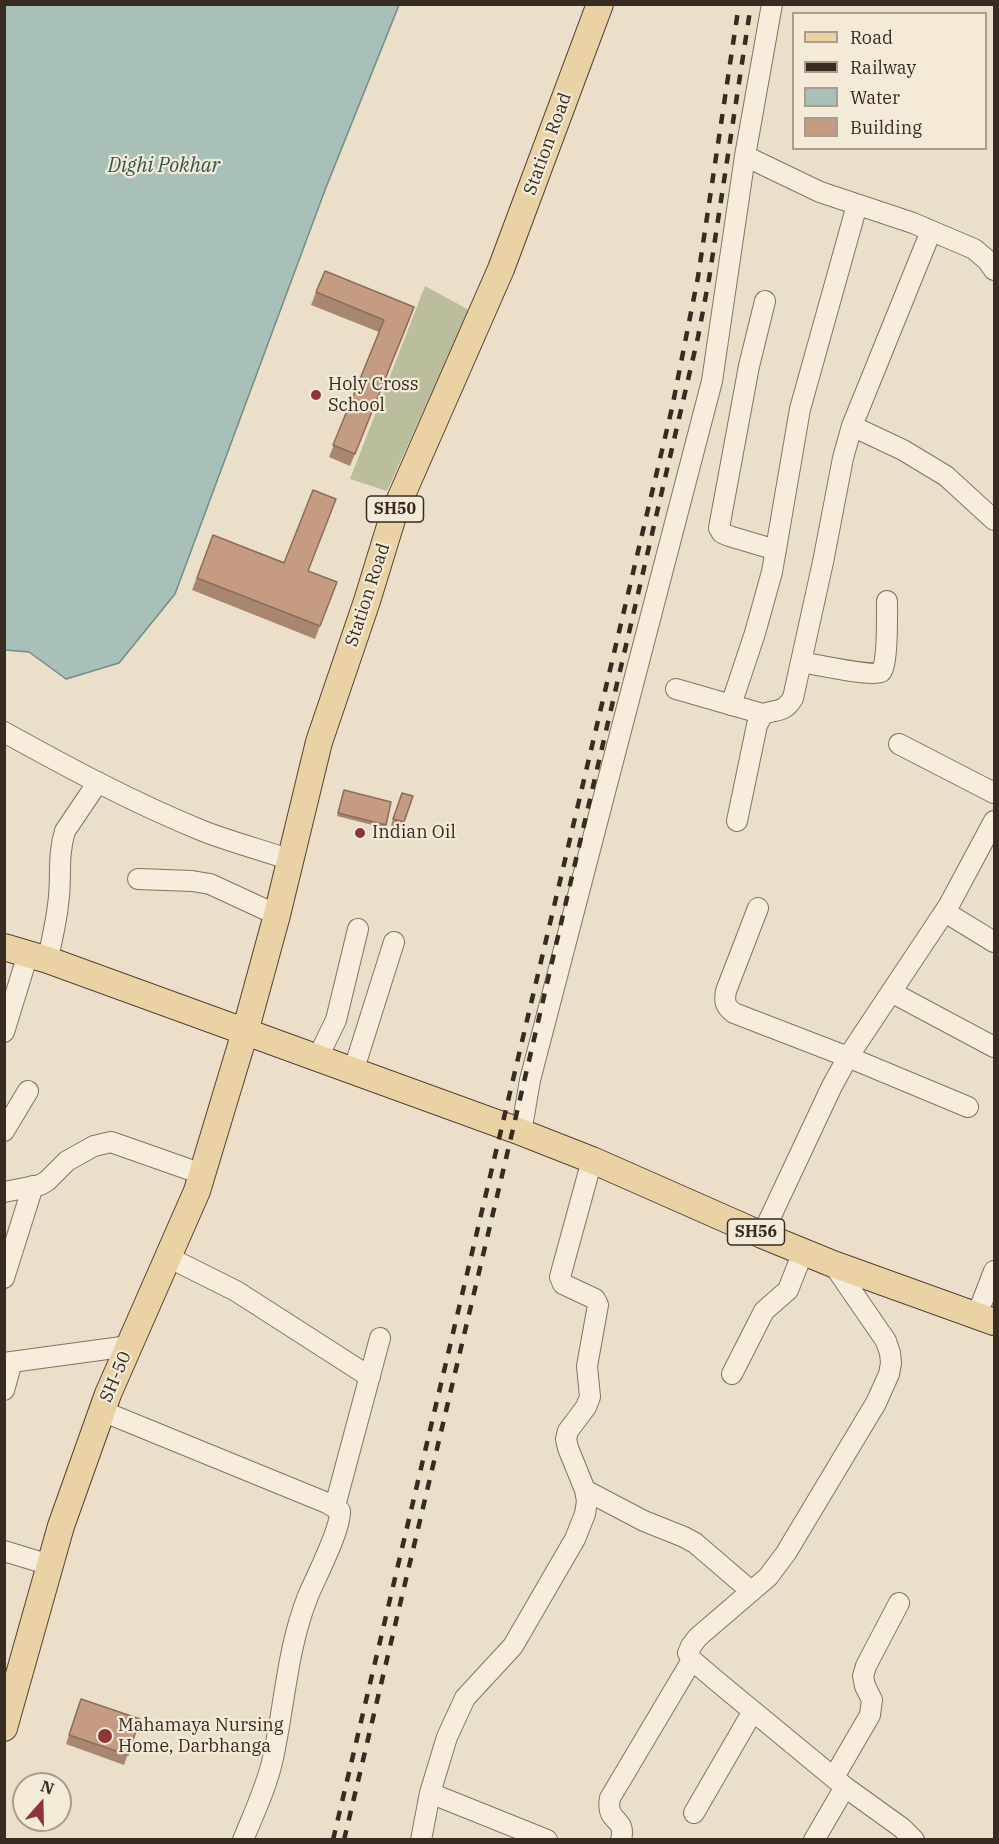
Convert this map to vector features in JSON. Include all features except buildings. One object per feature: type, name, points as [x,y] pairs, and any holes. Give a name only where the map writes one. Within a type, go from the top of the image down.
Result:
[{"type":"main road","name":"Station Road","points":[[245,1032],[277,915],[319,742],[394,513],[501,269],[600,4]]},
{"type":"main road","points":[[27,953],[245,1032]]},
{"type":"main road","name":"SH56","points":[[245,1032],[592,1160],[803,1252],[986,1318]]},
{"type":"main road","name":"SH-50","points":[[4,1728],[61,1526],[102,1411],[196,1191],[245,1032]]},
{"type":"street","points":[[521,1133],[530,1080],[712,381],[745,156],[772,4]]},
{"type":"street","points":[[745,156],[820,192],[931,231],[974,249],[994,270]]},
{"type":"street","points":[[731,705],[772,572],[800,409],[857,205]]},
{"type":"street","points":[[676,689],[763,714],[788,707],[793,698],[843,458],[852,426],[931,231]]},
{"type":"street","points":[[765,301],[749,366],[719,528],[722,533],[729,536],[776,550]]},
{"type":"street","points":[[852,426],[903,450],[946,476],[994,520]]},
{"type":"street","points":[[801,662],[874,674],[880,672],[883,669],[885,656],[887,601]]},
{"type":"street","points":[[737,821],[757,725],[763,714]]},
{"type":"street","points":[[4,732],[146,806],[205,832],[291,860]]},
{"type":"street","points":[[899,744],[994,793]]},
{"type":"street","points":[[4,1032],[27,953],[59,904],[60,852],[65,831],[98,782]]},
{"type":"street","points":[[762,1235],[848,1057],[945,912],[994,821]]},
{"type":"street","points":[[138,879],[192,880],[210,884],[277,915]]},
{"type":"street","points":[[758,908],[726,991],[724,1000],[727,1008],[734,1013],[968,1107]]},
{"type":"street","points":[[945,912],[994,942]]},
{"type":"street","points":[[317,1059],[336,1020],[358,928]]},
{"type":"street","points":[[353,1072],[394,942]]},
{"type":"street","points":[[891,992],[994,1047]]},
{"type":"street","points":[[4,1131],[28,1091]]},
{"type":"street","points":[[4,1192],[47,1181],[67,1161],[94,1146],[111,1142],[202,1174]]},
{"type":"street","points":[[421,1839],[430,1793],[447,1737],[465,1698],[513,1646],[575,1539],[585,1514],[587,1501],[585,1490],[566,1439],[568,1431],[586,1407],[590,1397],[586,1366],[598,1305],[595,1299],[563,1284],[560,1277],[592,1160]]},
{"type":"street","points":[[4,1278],[33,1186]]},
{"type":"street","points":[[732,1374],[764,1311],[788,1290],[803,1252]]},
{"type":"street","points":[[168,1257],[236,1291],[370,1377]]},
{"type":"street","points":[[833,1264],[886,1341],[890,1353],[889,1374],[876,1403],[786,1553],[768,1577],[698,1637],[688,1653],[692,1660],[903,1836]]},
{"type":"street","points":[[986,1318],[994,1272]]},
{"type":"street","points":[[335,1506],[380,1338]]},
{"type":"street","points":[[4,1390],[8,1362],[129,1346]]},
{"type":"street","points":[[102,1411],[335,1506],[340,1511],[340,1517],[302,1612],[284,1686],[273,1759],[243,1839]]},
{"type":"street","points":[[585,1490],[644,1521],[694,1543],[751,1591]]},
{"type":"street","points":[[4,1551],[50,1565]]},
{"type":"street","points":[[813,1839],[870,1715],[872,1700],[863,1676],[898,1603]]},
{"type":"street","points":[[621,1839],[623,1830],[610,1813],[610,1798],[692,1660]]},
{"type":"street","points":[[694,1813],[753,1711]]},
{"type":"street","points":[[430,1793],[547,1839]]},
{"type":"green space","points":[[425,286],[469,310],[387,491],[350,479]]},
{"type":"water","name":"Dighi Pokhar","points":[[4,5],[399,5],[325,190],[175,594],[119,663],[66,679],[29,652],[5,650]]},
{"type":"railway","points":[[333,1840],[672,408],[698,277],[739,4]]},
{"type":"railway","points":[[344,1840],[698,337],[751,4]]},
{"type":"place","name":"Holy Cross School","points":[[316,395]]},
{"type":"place","name":"Indian Oil","points":[[360,833]]},
{"type":"place","name":"Mahamaya Nursing Home, Darbhanga","points":[[105,1736]]}]
